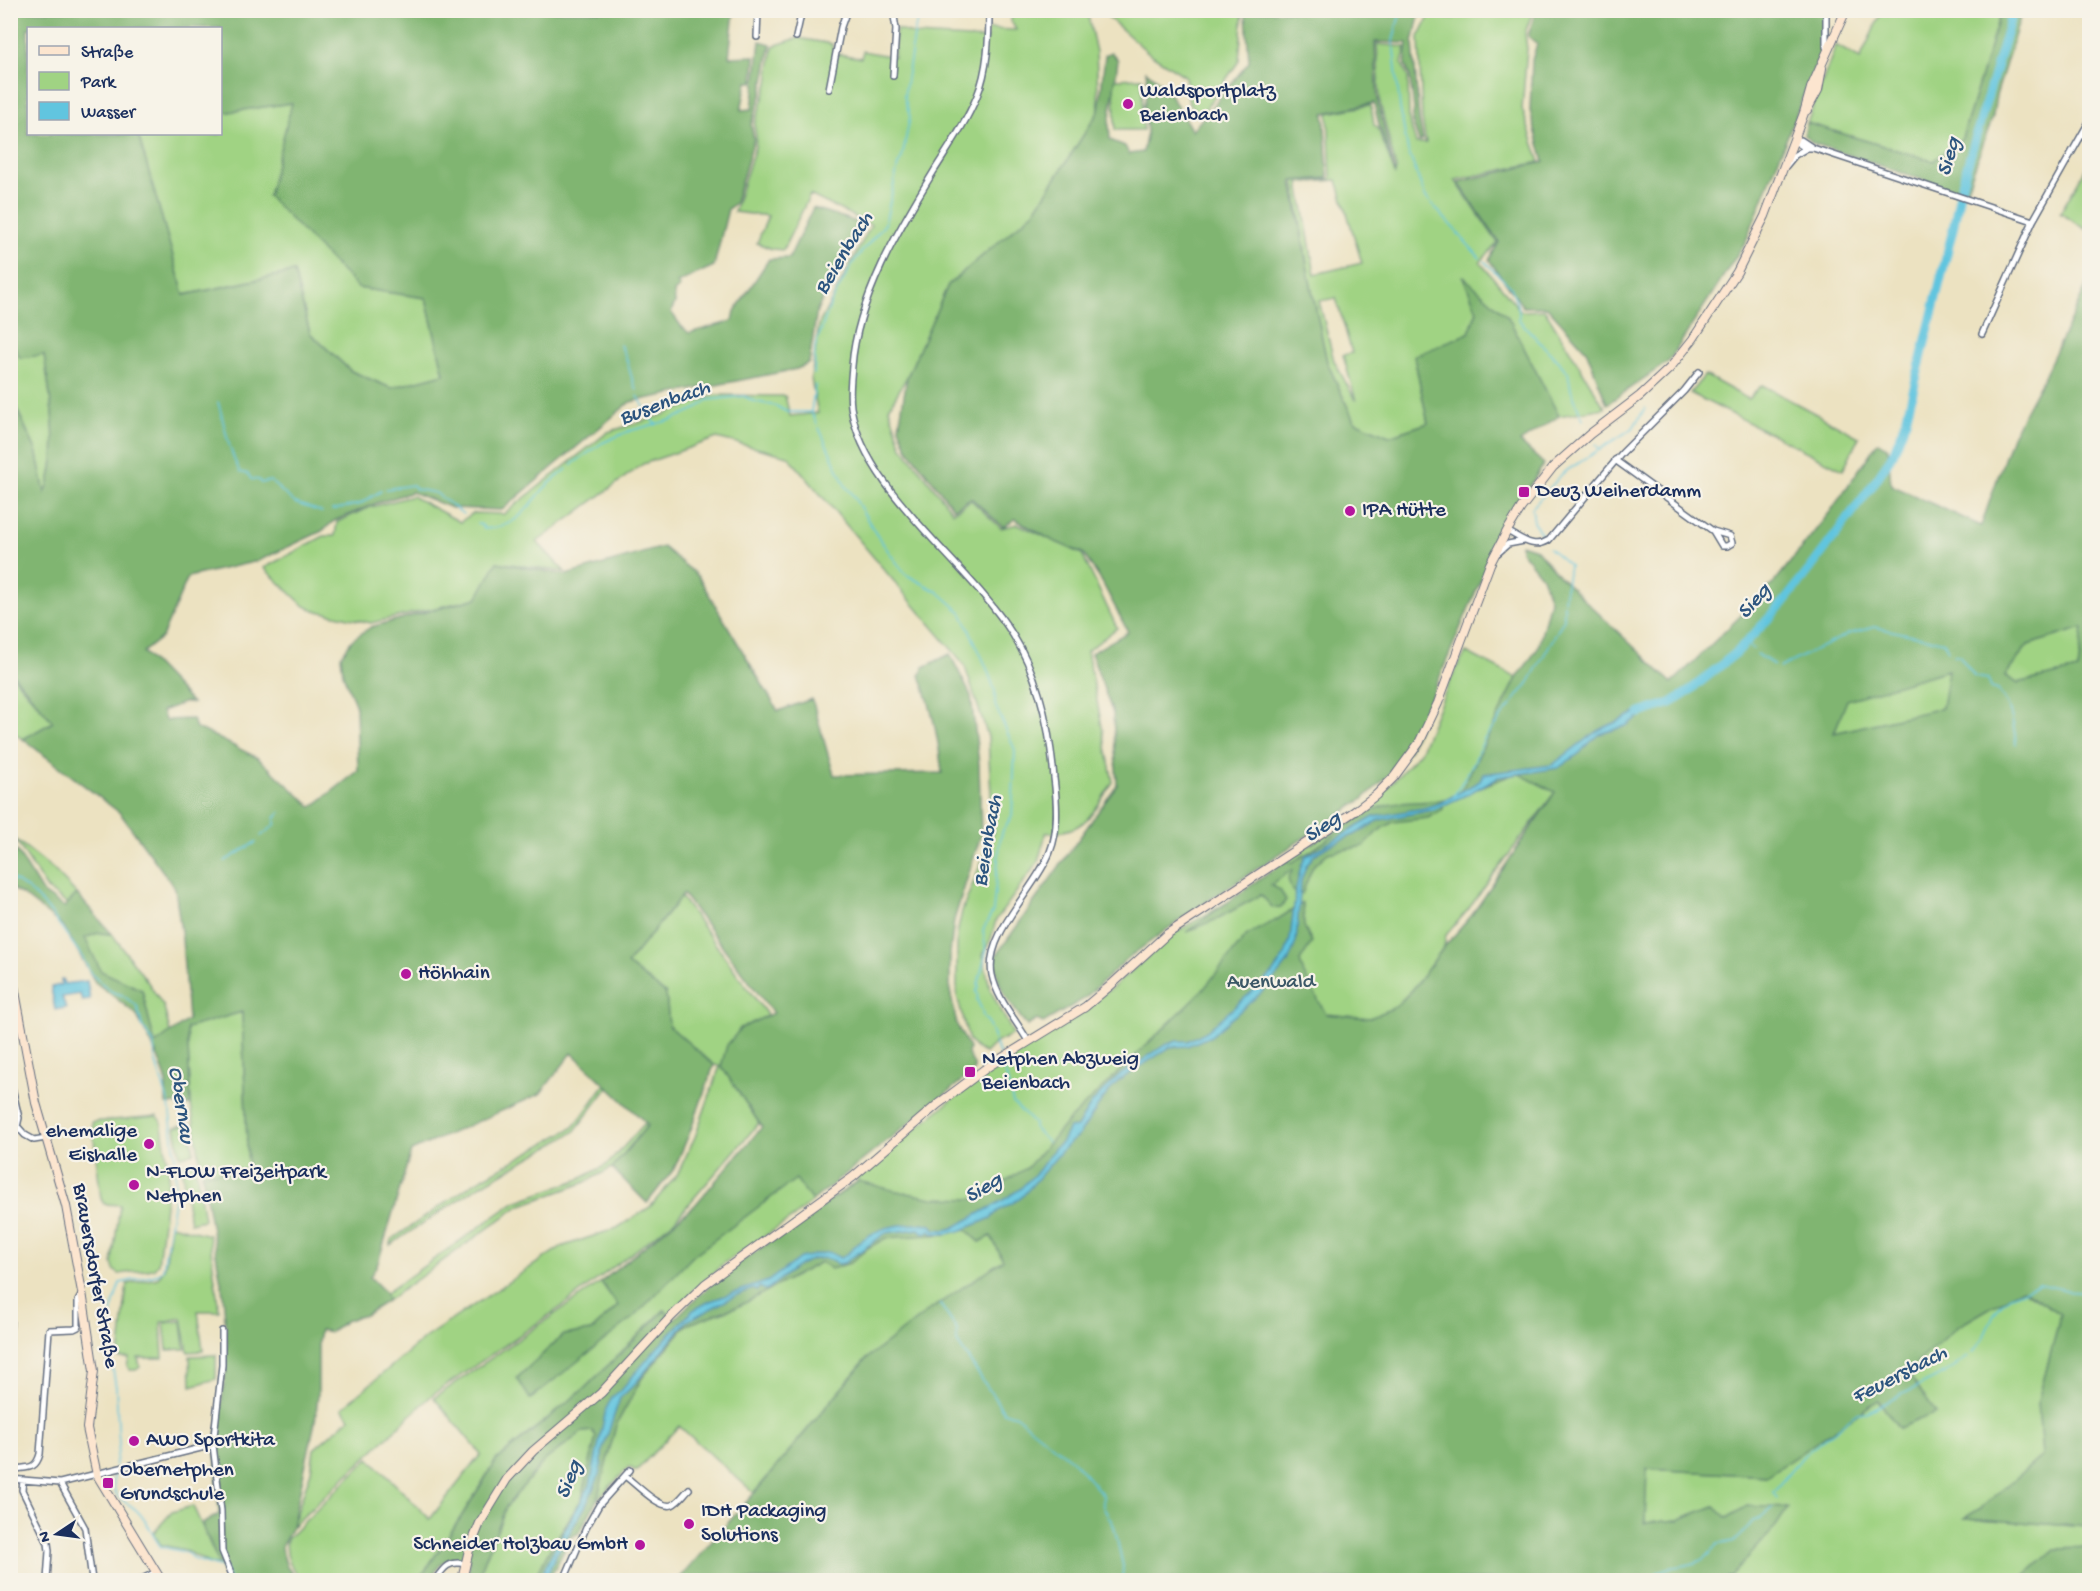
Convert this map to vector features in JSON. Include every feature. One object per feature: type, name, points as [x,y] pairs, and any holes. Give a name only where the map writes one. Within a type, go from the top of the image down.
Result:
[{"type":"main road","points":[[462,1581],[474,1536],[497,1493],[517,1467],[601,1393],[687,1301],[732,1264],[854,1177],[938,1104],[989,1066],[1085,1007],[1116,982],[1167,934],[1355,811],[1394,777],[1415,748],[1431,717],[1493,559],[1521,508],[1553,467],[1590,434],[1640,396],[1684,352],[1718,302],[1754,241],[1804,113],[1818,90],[1822,66],[1846,10]]},
{"type":"main road","name":"Brauersdorfer Straße","points":[[10,964],[36,1103],[66,1206],[82,1292],[94,1371],[87,1428],[97,1475],[161,1581]]},
{"type":"street","points":[[757,37],[758,10]]},
{"type":"street","points":[[796,37],[802,10]]},
{"type":"street","points":[[829,89],[847,10]]},
{"type":"street","points":[[893,10],[896,28],[893,76]]},
{"type":"street","points":[[989,10],[982,81],[968,114],[923,189],[865,303],[854,351],[851,398],[860,438],[880,475],[1000,616],[1024,655],[1041,705],[1054,778],[1056,821],[1053,844],[1042,869],[1002,931],[991,964],[999,994],[1028,1041]]},
{"type":"street","points":[[1826,10],[1828,52]]},
{"type":"street","points":[[1982,334],[2033,221],[2090,120]]},
{"type":"street","points":[[2084,131],[2090,135]]},
{"type":"street","points":[[1794,141],[1801,140],[1810,148],[2033,221]]},
{"type":"street","points":[[1783,170],[1795,155],[1810,148]]},
{"type":"street","points":[[1507,531],[1524,541],[1536,544],[1549,540],[1615,460],[1700,372]]},
{"type":"street","points":[[1615,460],[1713,531]]},
{"type":"street","points":[[1493,559],[1508,544],[1524,541]]},
{"type":"street","points":[[10,1079],[19,1118],[17,1127]]},
{"type":"street","points":[[10,1119],[34,1140],[46,1138]]},
{"type":"street","points":[[10,1254],[13,1275],[10,1330]]},
{"type":"street","points":[[10,1470],[33,1467],[38,1462],[49,1330],[78,1327],[78,1301],[82,1292]]},
{"type":"street","points":[[222,1331],[222,1365],[213,1445],[221,1511],[222,1551],[234,1581]]},
{"type":"street","points":[[10,1479],[60,1483],[213,1445]]},
{"type":"street","points":[[564,1581],[586,1528],[599,1505],[630,1470]]},
{"type":"street","points":[[625,1476],[659,1504],[670,1506],[689,1489]]},
{"type":"street","points":[[23,1480],[22,1490],[48,1543],[47,1581]]},
{"type":"street","points":[[60,1483],[85,1528],[92,1581]]},
{"type":"street","points":[[435,1581],[447,1565],[454,1562],[466,1564]]},
{"type":"street","points":[[140,1581],[156,1572]]},
{"type":"green space","points":[[11,11],[734,11],[729,57],[755,56],[753,82],[747,82],[741,110],[752,109],[760,41],[771,44],[762,92],[751,125],[754,139],[735,203],[728,209],[714,266],[677,283],[680,287],[674,292],[675,303],[671,312],[689,333],[733,321],[735,311],[769,259],[789,258],[813,208],[863,224],[817,310],[809,363],[797,369],[630,402],[502,510],[452,508],[412,492],[377,503],[334,521],[322,531],[258,561],[188,577],[162,637],[143,652],[192,703],[186,702],[162,711],[165,720],[193,719],[196,729],[258,758],[312,807],[358,771],[356,707],[343,674],[341,656],[352,640],[371,627],[477,598],[497,562],[566,575],[663,547],[698,576],[778,711],[812,699],[834,775],[942,773],[934,724],[920,675],[924,667],[950,654],[971,696],[979,764],[981,835],[954,920],[950,953],[950,991],[957,1025],[969,1048],[968,1054],[974,1065],[974,1071],[812,1201],[796,1179],[694,1255],[634,1317],[530,1399],[517,1378],[563,1335],[591,1331],[618,1306],[601,1282],[695,1205],[762,1127],[721,1066],[727,1045],[741,1028],[773,1013],[683,894],[627,964],[666,994],[669,1026],[714,1065],[674,1169],[647,1203],[612,1168],[648,1125],[572,1053],[540,1094],[411,1151],[378,1263],[370,1277],[386,1293],[387,1301],[365,1315],[347,1320],[330,1332],[320,1330],[315,1422],[292,1527],[281,1548],[287,1567],[297,1580],[226,1580],[202,1524],[219,1514],[215,1447],[226,1371],[227,1344],[223,1294],[202,1173],[248,1169],[242,1012],[187,1028],[191,1105],[166,1104],[166,1079],[159,1059],[136,1014],[95,982],[64,927],[11,888],[11,856],[17,851],[42,892],[64,907],[77,894],[112,934],[98,933],[85,938],[101,971],[142,990],[155,1044],[188,1020],[182,939],[175,888],[120,813],[23,739],[53,722],[11,672],[10,426],[16,424],[11,411],[10,396],[36,450],[45,493],[50,478],[54,443],[44,355],[20,358],[11,339]],"holes":[[[27,27],[222,27],[222,113],[292,103],[268,196],[358,288],[426,298],[444,374],[391,388],[351,371],[310,333],[294,272],[184,295],[138,135],[27,135]]]},
{"type":"green space","points":[[1012,11],[1087,11],[1096,52],[1099,111],[1034,212],[948,285],[907,377],[889,408],[902,447],[953,512],[971,500],[1001,528],[1018,524],[1082,554],[1117,628],[1087,651],[1113,782],[1093,812],[1080,825],[1060,832],[1046,833],[1038,862],[996,920],[991,939],[983,955],[990,989],[1013,1034],[994,1044],[985,1053],[969,1041],[957,996],[957,934],[962,911],[993,833],[988,737],[964,664],[788,456],[717,438],[643,464],[537,542],[565,572],[497,562],[478,598],[371,623],[313,610],[303,605],[264,568],[324,536],[335,536],[337,522],[368,508],[412,496],[460,522],[473,513],[504,514],[608,432],[660,416],[715,395],[785,396],[790,416],[818,413],[811,379],[819,324],[871,225],[810,195],[783,250],[772,249],[757,243],[768,216],[734,212],[755,147],[754,125],[768,83],[773,46],[798,38],[832,44],[833,53],[861,58],[863,51],[894,57],[896,29],[916,35],[987,39],[988,29],[1016,30],[1011,21]]},
{"type":"green space","points":[[1101,11],[1243,11],[1239,61],[1202,114],[1189,104],[1185,76],[1150,54]]},
{"type":"green space","points":[[1249,11],[1420,11],[1413,43],[1419,120],[1423,140],[1419,141],[1412,121],[1414,109],[1410,76],[1405,65],[1408,43],[1375,42],[1378,103],[1395,174],[1374,103],[1324,113],[1328,178],[1292,181],[1327,362],[1354,421],[1389,436],[1428,423],[1414,356],[1469,333],[1477,311],[1463,276],[1508,317],[1559,416],[1520,442],[1544,464],[1502,529],[1409,750],[1388,776],[1363,799],[1188,914],[1128,958],[1084,999],[1043,1023],[1037,1020],[1027,1026],[1009,1002],[1001,986],[995,957],[1117,785],[1113,714],[1091,653],[1128,632],[1102,582],[1083,553],[1053,541],[1015,519],[1003,527],[971,498],[954,509],[907,448],[899,427],[907,377],[948,285],[1034,212],[1099,111],[1105,55],[1111,52],[1118,60],[1109,124],[1110,140],[1125,146],[1129,154],[1143,152],[1147,132],[1144,107],[1148,86],[1146,71],[1165,86],[1192,131],[1249,62],[1246,15]]},
{"type":"green space","points":[[1465,11],[1533,11],[1525,33],[1527,49],[1522,109],[1540,162],[1455,180],[1498,243],[1480,262],[1521,311],[1545,310],[1605,408],[1559,416],[1508,317],[1464,278],[1477,311],[1469,333],[1414,356],[1428,423],[1389,436],[1354,421],[1327,362],[1309,276],[1294,181],[1331,179],[1328,113],[1371,105],[1374,125],[1378,128],[1395,174],[1396,169],[1380,103],[1377,44],[1406,47],[1402,64],[1408,77],[1409,120],[1416,143],[1426,143],[1422,119],[1419,37],[1430,15],[1452,19]],"holes":[[[1337,180],[1362,263],[1315,274],[1299,183]],[[1336,298],[1352,353],[1343,355],[1356,401],[1334,361],[1319,301]]]},
{"type":"green space","points":[[1536,11],[1824,11],[1824,44],[1746,241],[1669,361],[1607,404],[1586,350],[1547,307],[1523,307],[1489,260],[1499,242],[1458,182],[1544,162],[1530,111],[1532,60],[1537,44],[1528,36]]},
{"type":"green space","points":[[1882,11],[2001,11],[1962,138],[1933,161],[1807,123],[1836,45],[1860,59]]},
{"type":"green space","points":[[2001,11],[2022,11],[1996,96],[1993,116],[1965,194],[1813,143],[1804,135],[1807,123],[1933,161],[1962,138]]},
{"type":"green space","name":"Waldsportplatz Beienbach","points":[[1142,78],[1143,130],[1115,130],[1114,79]]},
{"type":"green space","points":[[292,103],[358,288],[426,298],[444,374],[391,388],[351,371],[310,333],[294,272],[184,295],[138,135],[222,135],[222,113]]},
{"type":"green space","points":[[2089,163],[2089,231],[2060,213]]},
{"type":"green space","name":"Auenwald","points":[[2089,281],[2090,937],[2082,948],[2090,954],[2089,1527],[1964,1518],[1981,1508],[2042,1456],[2038,1401],[2061,1314],[2022,1289],[1957,1327],[1907,1372],[1936,1413],[1899,1428],[1878,1400],[1767,1476],[1647,1469],[1645,1523],[1678,1520],[1714,1506],[1727,1518],[1747,1506],[1788,1508],[1774,1529],[1731,1576],[1723,1580],[678,1580],[763,1483],[866,1359],[928,1311],[1003,1260],[991,1236],[980,1242],[965,1229],[947,1234],[886,1238],[868,1248],[850,1263],[831,1269],[821,1262],[741,1305],[686,1325],[642,1378],[616,1425],[597,1500],[579,1533],[571,1537],[549,1580],[533,1580],[582,1499],[596,1436],[592,1431],[582,1432],[544,1461],[506,1507],[477,1580],[467,1580],[470,1560],[454,1558],[442,1563],[430,1580],[419,1580],[496,1461],[585,1388],[665,1310],[674,1319],[720,1276],[859,1181],[933,1198],[975,1199],[1027,1168],[1069,1120],[1202,991],[1247,935],[1303,903],[1304,926],[1312,942],[1300,961],[1304,974],[1326,1014],[1370,1018],[1395,1007],[1413,989],[1444,947],[1472,915],[1555,792],[1517,773],[1459,795],[1517,678],[1538,648],[1550,600],[1542,577],[1521,551],[1521,544],[1536,549],[1559,576],[1672,683],[1773,584],[1830,512],[1878,442],[1888,448],[1891,485],[1981,526],[2012,436],[2043,378]],"holes":[[[2083,628],[2078,670],[2017,683],[2005,676],[2028,645]],[[1948,670],[1942,708],[1834,733],[1847,700]]]},
{"type":"green space","points":[[10,339],[20,358],[44,354],[54,444],[50,479],[45,494],[36,450],[11,396]]},
{"type":"green space","points":[[1705,375],[1748,399],[1762,385],[1859,437],[1843,470],[1690,393]]},
{"type":"green space","points":[[2084,627],[2078,670],[2017,683],[2005,676],[2028,645]]},
{"type":"green space","name":"Auenwald","points":[[1466,652],[1517,678],[1499,715],[1649,689],[1552,796],[1467,911],[1446,935],[1444,947],[1413,989],[1395,1007],[993,1236],[970,1233],[980,1242],[991,1236],[1003,1260],[928,1311],[866,1359],[754,1493],[679,1426],[636,1471],[629,1467],[597,1500],[616,1425],[642,1378],[686,1325],[741,1305],[771,1288],[772,1244],[776,1238],[792,1231],[830,1206],[826,1203],[856,1182],[860,1174],[956,1096],[1112,988],[1176,932],[1228,902],[1290,858],[1370,807],[1420,752],[1449,683]]},
{"type":"green space","points":[[1949,669],[1942,708],[1834,733],[1847,699]]},
{"type":"green space","points":[[10,673],[53,722],[23,739],[11,732]]},
{"type":"green space","points":[[1444,799],[1443,809],[1428,818],[1393,822],[1377,832],[1364,846],[1328,853],[1313,866],[1302,894],[1292,891],[1288,879],[1293,869],[1271,885],[1280,890],[1286,900],[1281,907],[1273,908],[1261,895],[1215,920],[1186,932],[1287,860],[1290,863],[1314,849],[1359,817],[1391,804]]},
{"type":"green space","points":[[15,839],[53,869],[77,894],[67,904],[47,889]]},
{"type":"green space","points":[[681,897],[768,1016],[740,1028],[721,1065],[759,1123],[674,1221],[561,1307],[432,1395],[292,1527],[311,1471],[314,1449],[350,1418],[342,1408],[426,1337],[561,1247],[617,1228],[650,1207],[677,1175],[695,1137],[720,1066],[714,1065],[669,1026],[666,994],[627,964]]},
{"type":"green space","points":[[98,933],[112,934],[164,1007],[170,1033],[155,1045],[142,990],[101,972],[84,938]]},
{"type":"green space","points":[[242,1012],[248,1169],[202,1173],[191,1105],[187,1028]]},
{"type":"green space","points":[[605,1084],[608,1087],[574,1132],[478,1187],[390,1245],[391,1240],[476,1182],[572,1128]]},
{"type":"green space","name":"N-FLOW Freizeitpark Netphen","points":[[157,1116],[161,1120],[169,1172],[158,1264],[153,1269],[119,1274],[114,1270],[112,1263],[120,1205],[104,1204],[101,1199],[92,1122]]},
{"type":"green space","points":[[646,1122],[648,1125],[612,1168],[583,1183],[519,1206],[387,1301],[386,1293],[515,1202],[580,1179],[608,1164]]},
{"type":"green space","points":[[189,1124],[194,1153],[180,1156],[175,1127]]},
{"type":"green space","points":[[195,1162],[204,1220],[190,1223],[181,1165]]},
{"type":"green space","points":[[796,1178],[812,1201],[794,1217],[724,1263],[669,1314],[664,1310],[585,1388],[496,1460],[419,1580],[306,1580],[296,1573],[288,1557],[287,1539],[369,1458],[430,1519],[481,1454],[434,1398],[601,1282],[618,1306],[591,1331],[563,1335],[518,1378],[531,1399],[694,1255]]},
{"type":"green space","points":[[171,1225],[209,1235],[219,1311],[198,1311],[203,1351],[188,1352],[182,1318],[161,1322],[163,1358],[138,1358],[140,1367],[130,1370],[127,1366],[129,1358],[119,1358],[127,1284],[158,1278],[165,1267]]},
{"type":"green space","points":[[2022,1289],[2061,1314],[2038,1401],[2042,1456],[1981,1508],[1965,1518],[2089,1527],[2089,1548],[2055,1549],[2020,1580],[1723,1580],[1731,1576],[1727,1519],[1714,1506],[1678,1520],[1644,1523],[1647,1469],[1767,1476],[1878,1400],[1899,1428],[1906,1372],[1957,1327]]},
{"type":"green space","points":[[182,1321],[185,1349],[167,1350],[164,1323]]},
{"type":"green space","points":[[216,1355],[216,1379],[191,1386],[190,1356]]},
{"type":"green space","points":[[593,1431],[596,1436],[582,1499],[533,1580],[477,1580],[506,1507],[544,1461],[582,1432]]},
{"type":"green space","points":[[193,1506],[220,1566],[208,1563],[185,1550],[161,1545],[153,1533],[172,1512]]},
{"type":"green space","points":[[2089,1548],[2089,1580],[2020,1580],[2055,1549]]},
{"type":"water","points":[[1644,709],[1651,709],[1626,726],[1600,734],[1580,753],[1558,768],[1498,777],[1433,810],[1379,820],[1314,855],[1306,866],[1301,881],[1296,942],[1288,962],[1281,971],[1262,992],[1211,1036],[1187,1046],[1170,1047],[1118,1081],[1102,1100],[1079,1135],[1065,1147],[1021,1198],[998,1211],[991,1218],[947,1234],[932,1233],[930,1230],[923,1233],[919,1229],[886,1233],[844,1263],[838,1264],[829,1259],[819,1258],[810,1260],[792,1270],[768,1289],[759,1287],[757,1291],[753,1289],[737,1295],[687,1321],[634,1385],[620,1398],[602,1451],[598,1478],[585,1507],[556,1555],[545,1580],[539,1580],[590,1485],[606,1409],[612,1397],[693,1310],[710,1301],[768,1281],[800,1258],[829,1252],[840,1258],[870,1235],[886,1228],[905,1224],[932,1225],[935,1229],[946,1230],[1000,1202],[1020,1189],[1039,1170],[1062,1142],[1069,1128],[1077,1127],[1092,1103],[1117,1077],[1165,1045],[1177,1041],[1188,1041],[1207,1031],[1271,975],[1285,955],[1290,939],[1296,889],[1301,866],[1306,856],[1374,817],[1440,803],[1480,781],[1483,774],[1552,765],[1597,731]]},
{"type":"water","points":[[61,979],[64,984],[87,981],[90,1000],[82,1001],[80,994],[62,997],[66,1008],[55,1010],[51,987],[61,985]]},
{"type":"waterway","name":"Beienbach","points":[[814,374],[815,347],[831,302],[855,260],[885,224],[910,117],[904,96],[916,24],[925,10]]},
{"type":"waterway","points":[[1401,10],[1393,41],[1400,108],[1408,151],[1429,201]]},
{"type":"waterway","name":"Sieg","points":[[1640,713],[1671,703],[1737,652],[1783,603],[1810,569],[1893,454],[1906,420],[1953,229],[1961,187],[2013,10]]},
{"type":"waterway","points":[[1431,203],[1480,258]]},
{"type":"waterway","points":[[1484,261],[1511,287],[1519,310],[1519,320],[1568,372],[1571,390],[1583,420]]},
{"type":"waterway","points":[[620,345],[637,390]]},
{"type":"waterway","name":"Beienbach","points":[[815,385],[811,412],[817,424]]},
{"type":"waterway","points":[[638,396],[647,412]]},
{"type":"waterway","name":"Busenbach","points":[[571,465],[602,443],[629,431],[671,420],[696,409],[708,400],[744,396],[787,412],[811,412]]},
{"type":"waterway","name":"Busenbach","points":[[218,402],[240,472],[248,474],[251,479],[259,480],[261,483],[270,481],[295,503],[322,512]]},
{"type":"waterway","points":[[1543,537],[1534,522],[1532,508],[1563,473],[1633,428],[1645,408]]},
{"type":"waterway","name":"Busenbach","points":[[651,419],[656,425]]},
{"type":"waterway","name":"Beienbach","points":[[819,428],[846,487],[905,574],[938,592],[961,612],[986,666],[995,691],[995,705],[1015,750],[1012,816],[1000,840],[993,911],[983,930],[986,952],[976,992],[983,1017],[988,1022],[1000,1056]]},
{"type":"waterway","points":[[1596,444],[1600,450]]},
{"type":"waterway","name":"Busenbach","points":[[477,524],[482,525],[484,529],[494,528],[518,518],[547,485],[567,469]]},
{"type":"waterway","name":"Busenbach","points":[[386,489],[413,485],[416,489],[436,493],[463,514]]},
{"type":"waterway","name":"Busenbach","points":[[332,510],[360,504],[381,491]]},
{"type":"waterway","points":[[1549,548],[1569,565],[1564,600]]},
{"type":"waterway","points":[[1454,796],[1474,762],[1484,739],[1529,682],[1564,619],[1564,604]]},
{"type":"waterway","points":[[1779,668],[1848,634],[1874,627],[1944,642],[1948,650]]},
{"type":"waterway","points":[[1746,642],[1753,649]]},
{"type":"waterway","points":[[1757,654],[1774,665]]},
{"type":"waterway","points":[[1954,655],[1959,655],[1975,677],[1988,679],[1991,688],[1998,690],[2010,711],[2016,745]]},
{"type":"waterway","points":[[261,836],[275,825],[275,818],[281,812]]},
{"type":"waterway","points":[[225,861],[256,842]]},
{"type":"waterway","name":"Obernau","points":[[10,878],[27,888],[48,909],[81,955],[91,974],[112,992],[122,995],[137,1006],[142,1026],[153,1042],[156,1063],[169,1104],[176,1164],[174,1200],[163,1270],[156,1275],[120,1283],[113,1305],[107,1358],[113,1370],[116,1387],[119,1445],[115,1467]]},
{"type":"waterway","name":"Beienbach","points":[[1002,1060],[1013,1103],[1048,1142]]},
{"type":"waterway","name":"Feuersbach","points":[[1973,1353],[1994,1314],[2009,1297],[2039,1284],[2076,1292],[2090,1292]]},
{"type":"waterway","points":[[940,1304],[957,1330],[957,1342],[1004,1412],[1016,1416],[1075,1463],[1103,1495],[1103,1507],[1114,1526],[1123,1566],[1122,1580]]},
{"type":"waterway","name":"Feuersbach","points":[[1777,1498],[1773,1492],[1804,1455],[1857,1413],[1867,1412],[1945,1373],[1968,1357]]},
{"type":"waterway","name":"Obernau","points":[[114,1472],[115,1491],[118,1496],[138,1511],[161,1547],[185,1552],[196,1560],[225,1569],[230,1580]]},
{"type":"waterway","name":"Feuersbach","points":[[1650,1580],[1655,1574],[1667,1568],[1703,1560],[1718,1544],[1739,1538],[1753,1521],[1760,1519],[1773,1508]]},
{"type":"place","name":"Waldsportplatz Beienbach","points":[[1128,104]]},
{"type":"place","name":"Deuz Weiherdamm","points":[[1524,492]]},
{"type":"place","name":"IPA Hütte","points":[[1350,511]]},
{"type":"place","name":"Höhhain","points":[[406,974]]},
{"type":"place","name":"Netphen Abzweig Beienbach","points":[[970,1072]]},
{"type":"place","name":"ehemalige Eishalle","points":[[149,1144]]},
{"type":"place","name":"N-FLOW Freizeitpark Netphen","points":[[134,1185]]},
{"type":"place","name":"AWO Sportkita","points":[[134,1441]]},
{"type":"place","name":"Obernetphen Grundschule","points":[[108,1483]]},
{"type":"place","name":"IDH Packaging Solutions","points":[[689,1524]]},
{"type":"place","name":"Schneider Holzbau GmbH","points":[[640,1545]]}]
